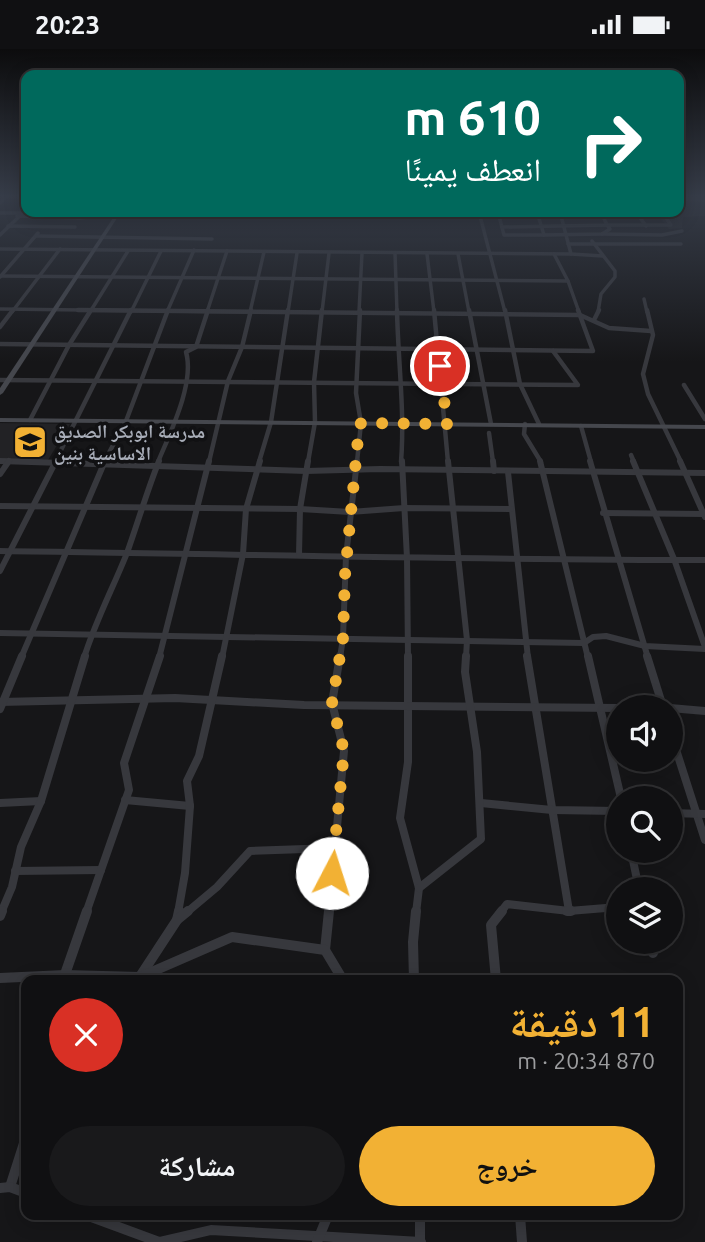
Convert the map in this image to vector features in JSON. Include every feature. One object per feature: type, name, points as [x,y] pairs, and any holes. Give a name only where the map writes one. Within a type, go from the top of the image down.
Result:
[{"type":"street","points":[[0,277],[23,251]]},
{"type":"street","points":[[0,327],[59,251]]},
{"type":"street","points":[[0,393],[52,310],[95,251]]},
{"type":"street","points":[[118,251],[172,251]]},
{"type":"street","points":[[30,420],[69,345],[128,251]]},
{"type":"street","points":[[0,571],[161,251]]},
{"type":"street","points":[[194,251],[152,346],[126,421],[84,507],[68,552],[1,705],[146,699],[304,705],[332,703],[606,709]]},
{"type":"street","points":[[216,251],[604,256]]},
{"type":"street","points":[[0,916],[21,846],[41,801],[91,635],[127,552],[140,508],[175,421],[184,380],[190,366],[187,352],[196,347],[227,251]]},
{"type":"street","points":[[490,251],[520,384],[539,424]]},
{"type":"street","points":[[594,320],[598,314],[601,294],[615,277],[615,271],[599,251]]},
{"type":"street","points":[[65,975],[129,790],[124,763],[166,636],[228,381],[242,347],[264,252]]},
{"type":"street","points":[[177,920],[185,873],[190,806],[187,781],[199,756],[213,700],[243,554],[246,509],[271,422],[297,253]]},
{"type":"street","points":[[299,555],[300,509],[315,422],[314,382],[329,253]]},
{"type":"street","points":[[340,975],[325,950],[344,751],[332,703],[343,638],[346,556],[361,423],[357,382],[362,253]]},
{"type":"street","points":[[395,253],[398,383],[404,424],[401,469],[407,558],[409,705],[408,762],[400,818],[419,888],[413,941],[414,975]]},
{"type":"street","points":[[419,888],[481,839],[481,803],[465,672],[467,640],[449,470],[443,383],[427,254]]},
{"type":"street","points":[[458,254],[481,384],[491,424]]},
{"type":"street","points":[[0,344],[593,351],[568,281],[554,254]]},
{"type":"street","points":[[0,277],[568,281]]},
{"type":"street","points":[[603,513],[705,515],[648,394],[643,374],[653,335],[645,299]]},
{"type":"street","points":[[0,309],[580,315],[609,328],[651,331]]},
{"type":"street","points":[[0,380],[578,385],[553,351]]},
{"type":"street","points":[[684,385],[705,419]]},
{"type":"street","points":[[0,420],[705,427]]},
{"type":"street","points":[[524,424],[524,434],[539,456],[618,786]]},
{"type":"street","points":[[581,426],[603,513],[659,695]]},
{"type":"street","points":[[489,433],[495,471]]},
{"type":"street","points":[[0,633],[584,643],[606,636],[645,646],[705,648],[674,559],[631,455]]},
{"type":"street","points":[[0,461],[306,471],[401,469],[705,473]]},
{"type":"street","points":[[0,474],[9,461]]},
{"type":"street","points":[[508,472],[524,642],[569,911]]},
{"type":"street","points":[[0,506],[300,509],[350,512],[404,508],[511,509]]},
{"type":"street","points":[[0,551],[459,560],[705,560]]},
{"type":"street","points":[[683,709],[705,711]]},
{"type":"street","points":[[683,766],[701,814],[705,840]]},
{"type":"street","points":[[125,800],[190,806]]},
{"type":"street","points":[[0,803],[41,801]]},
{"type":"street","points":[[481,803],[552,810],[606,811]]},
{"type":"street","points":[[683,813],[701,814]]},
{"type":"street","points":[[141,975],[177,920],[217,887],[250,851],[334,848]]},
{"type":"street","points":[[15,871],[101,870]]},
{"type":"street","points":[[496,975],[491,925],[507,904],[569,911],[606,908]]},
{"type":"street","points":[[146,975],[232,937],[325,950]]},
{"type":"street","points":[[0,978],[21,978]]},
{"type":"street","points":[[5,1187],[21,1149]]},
{"type":"street","points":[[100,1220],[159,1242],[211,1230],[318,1239],[420,1242],[419,1220]]},
{"type":"street","points":[[318,1239],[326,1220]]},
{"type":"street","points":[[520,1220],[522,1242]]},
{"type":"shaded area","name":"مدرسة ابوبكر الصديق الاساسية بنين","points":[[0,423],[70,424],[48,460],[0,459]]},
{"type":"place","name":"مدرسة ابوبكر الصديق الاساسية بنين","points":[[30,442]]},
{"type":"route","points":[[332,873],[344,751],[332,703],[343,638],[343,593],[359,428],[361,423],[447,424],[440,366]]}]
